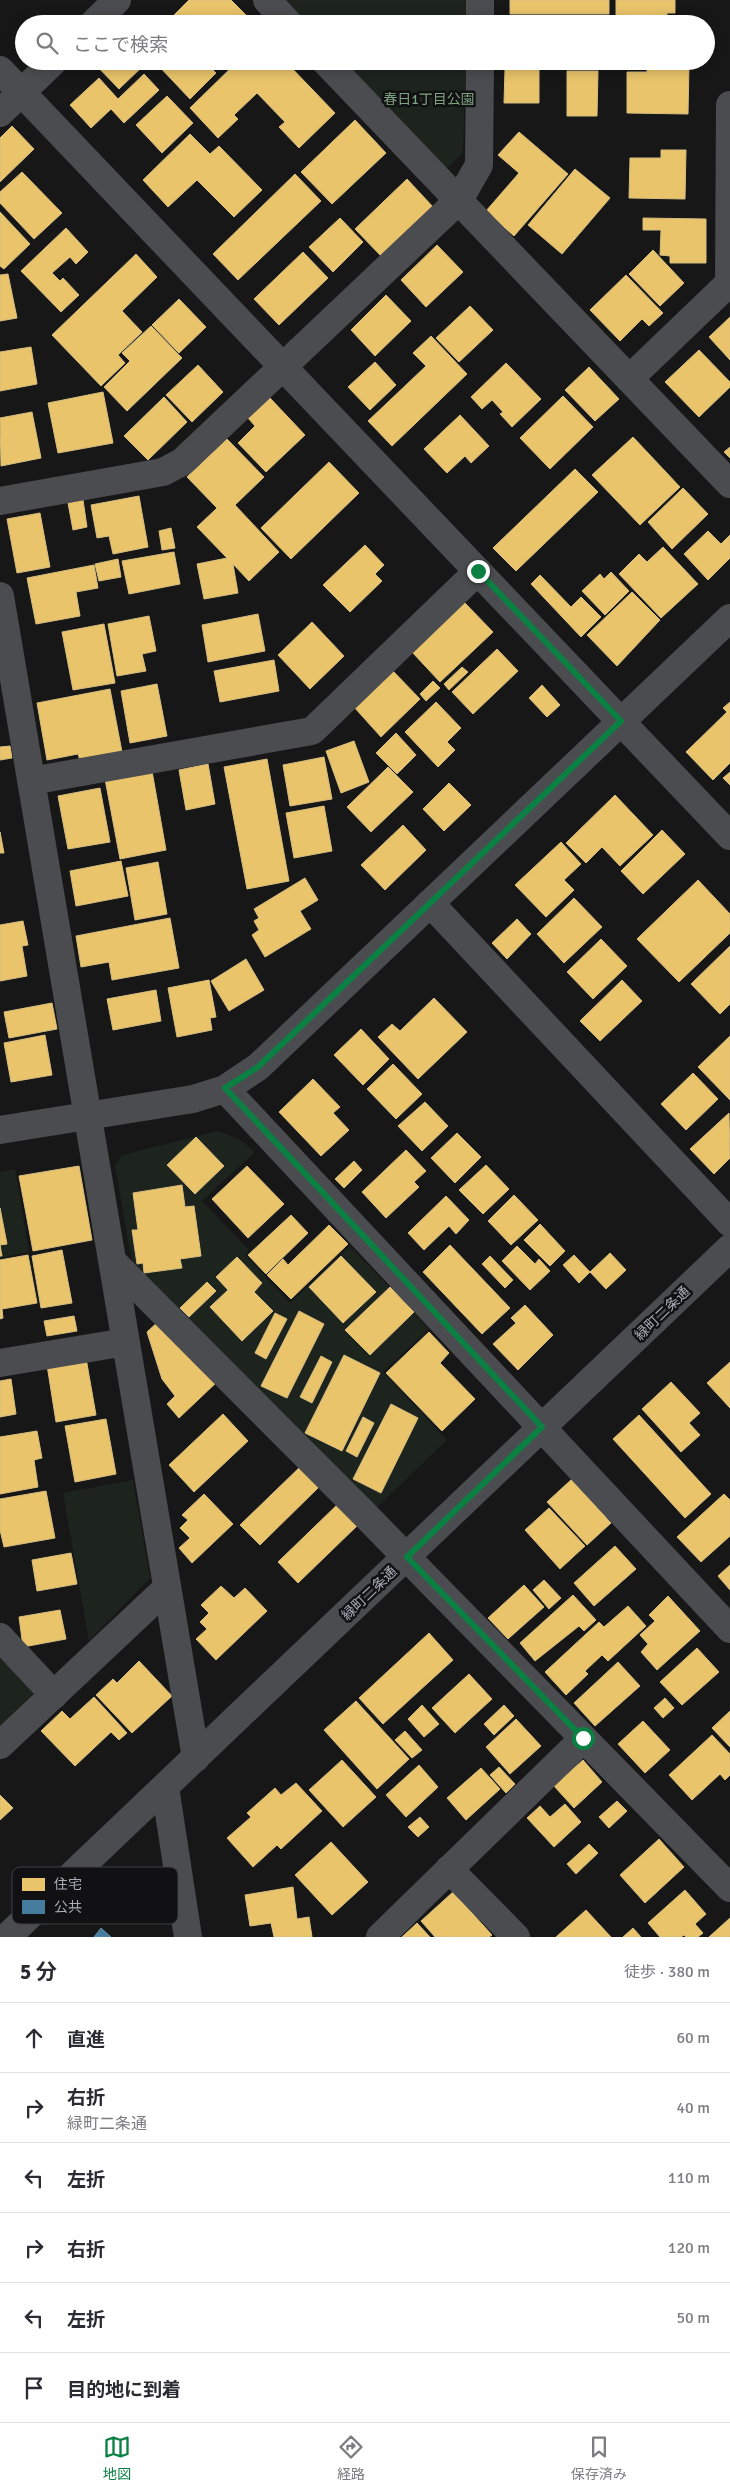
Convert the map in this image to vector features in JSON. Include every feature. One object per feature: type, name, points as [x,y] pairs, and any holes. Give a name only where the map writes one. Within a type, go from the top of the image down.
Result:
[{"type":"street","points":[[102,15],[117,0]]},
{"type":"street","points":[[267,0],[281,15]]},
{"type":"street","points":[[480,0],[480,15]]},
{"type":"street","points":[[0,70],[730,836]]},
{"type":"street","points":[[0,113],[45,70]]},
{"type":"street","points":[[334,70],[730,484]]},
{"type":"street","points":[[0,501],[163,472],[182,462],[459,200],[479,165],[480,70]]},
{"type":"street","points":[[629,379],[729,283],[730,105]]},
{"type":"street","points":[[31,781],[312,731],[478,571]]},
{"type":"street","points":[[0,596],[7,675],[31,781],[114,1263],[196,1758]]},
{"type":"street","points":[[0,1130],[193,1099],[225,1088],[258,1067],[730,618]]},
{"type":"street","points":[[430,903],[730,1223]]},
{"type":"street","points":[[225,1088],[730,1629]]},
{"type":"street","name":"緑町二条通","points":[[81,1867],[730,1248]]},
{"type":"street","points":[[114,1263],[407,1557],[730,1888]]},
{"type":"street","points":[[0,1363],[126,1342]]},
{"type":"street","points":[[0,1745],[167,1588]]},
{"type":"street","points":[[0,1637],[54,1695]]},
{"type":"street","points":[[380,1937],[583,1738]]},
{"type":"street","points":[[165,1787],[177,1867]]},
{"type":"street","points":[[450,1869],[516,1937]]},
{"type":"street","points":[[178,1872],[188,1937]]},
{"type":"street","name":"緑町二条通","points":[[7,1937],[21,1924]]},
{"type":"green space","points":[[284,0],[469,0],[468,15],[298,15]]},
{"type":"green space","name":"春日1丁目公園","points":[[352,70],[466,70],[463,153],[446,169]]},
{"type":"green space","points":[[218,1131],[239,1139],[255,1152],[202,1201],[249,1250],[245,1255],[290,1303],[350,1246],[429,1329],[383,1372],[447,1440],[373,1511],[132,1263],[115,1165],[122,1155]]},
{"type":"green space","points":[[15,1169],[29,1252],[0,1258],[0,1172]]},
{"type":"green space","points":[[133,1480],[150,1578],[89,1641],[63,1493]]},
{"type":"green space","points":[[0,1649],[39,1688],[0,1725]]},
{"type":"building: 住宅","points":[[189,0],[231,0],[246,15],[174,15]]},
{"type":"building: 住宅","points":[[510,0],[609,0],[609,14],[510,14]]},
{"type":"building: 住宅","points":[[616,0],[675,0],[675,13],[667,13],[667,15],[616,15]]},
{"type":"building: 住宅","points":[[101,70],[139,70],[119,89]]},
{"type":"building: 住宅","points":[[163,70],[213,70],[216,73],[190,99]]},
{"type":"building: 住宅","points":[[229,70],[294,70],[335,113],[299,148],[279,127],[285,122],[257,93],[234,115],[238,119],[218,138],[190,108]]},
{"type":"building: 住宅","points":[[505,70],[539,70],[539,103],[504,103]]},
{"type":"building: 住宅","points":[[647,70],[689,70],[688,114],[627,113],[627,72],[647,72]]},
{"type":"building: 住宅","points":[[567,71],[598,71],[597,116],[567,116]]},
{"type":"building: 住宅","points":[[144,74],[159,90],[124,123],[111,109],[91,128],[70,105],[99,78],[118,99]]},
{"type":"building: 住宅","points":[[167,96],[193,123],[162,153],[136,125]]},
{"type":"building: 住宅","points":[[355,120],[386,153],[332,204],[301,172]]},
{"type":"building: 住宅","points":[[12,126],[34,149],[0,182],[0,138]]},
{"type":"building: 住宅","points":[[519,132],[568,174],[514,236],[486,211],[519,173],[498,155]]},
{"type":"building: 住宅","points":[[190,134],[210,154],[219,146],[262,190],[234,217],[197,180],[168,207],[143,180]]},
{"type":"building: 住宅","points":[[661,150],[686,150],[685,199],[629,198],[630,158],[661,158]]},
{"type":"building: 住宅","points":[[575,169],[610,198],[562,254],[528,225]]},
{"type":"building: 住宅","points":[[22,172],[62,213],[34,239],[0,203],[0,192]]},
{"type":"building: 住宅","points":[[295,174],[321,201],[238,280],[213,254]]},
{"type":"building: 住宅","points":[[407,179],[434,208],[382,257],[355,229]]},
{"type":"building: 住宅","points":[[0,212],[30,244],[4,269],[0,266]]},
{"type":"building: 住宅","points":[[340,218],[363,242],[333,272],[309,247]]},
{"type":"building: 住宅","points":[[643,218],[706,219],[706,263],[670,263],[670,256],[660,255],[661,230],[643,230]]},
{"type":"building: 住宅","points":[[66,228],[88,252],[76,264],[70,257],[52,273],[60,281],[63,278],[79,295],[61,312],[21,271]]},
{"type":"building: 住宅","points":[[437,245],[463,272],[426,307],[401,280]]},
{"type":"building: 住宅","points":[[653,250],[684,283],[660,306],[629,274]]},
{"type":"building: 住宅","points":[[303,252],[328,278],[279,325],[254,299]]},
{"type":"building: 住宅","points":[[136,254],[157,277],[122,311],[142,332],[118,355],[125,363],[101,386],[52,335]]},
{"type":"building: 住宅","points":[[8,274],[17,318],[0,321],[0,275]]},
{"type":"building: 住宅","points":[[626,275],[663,313],[649,326],[642,319],[620,341],[590,310]]},
{"type":"building: 住宅","points":[[386,295],[411,321],[375,356],[351,330]]},
{"type":"building: 住宅","points":[[179,299],[206,327],[179,353],[152,325]]},
{"type":"building: 住宅","points":[[470,306],[493,330],[459,362],[436,338]]},
{"type":"building: 住宅","points":[[730,317],[730,360],[709,337]]},
{"type":"building: 住宅","points":[[151,326],[182,358],[127,411],[104,387],[130,361],[122,353]]},
{"type":"building: 住宅","points":[[431,336],[467,374],[392,446],[368,421],[426,366],[413,353]]},
{"type":"building: 住宅","points":[[31,347],[37,384],[0,391],[0,352]]},
{"type":"building: 住宅","points":[[699,350],[730,382],[730,387],[699,417],[665,382]]},
{"type":"building: 住宅","points":[[375,362],[396,385],[370,410],[348,387]]},
{"type":"building: 住宅","points":[[506,363],[541,399],[512,427],[500,414],[503,412],[492,400],[482,409],[471,397]]},
{"type":"building: 住宅","points":[[198,365],[223,392],[192,422],[166,395]]},
{"type":"building: 住宅","points":[[589,367],[619,399],[595,421],[565,390]]},
{"type":"building: 住宅","points":[[103,392],[113,443],[58,453],[48,403]]},
{"type":"building: 住宅","points":[[563,396],[593,427],[550,469],[520,438]]},
{"type":"building: 住宅","points":[[164,397],[187,422],[148,460],[124,436]]},
{"type":"building: 住宅","points":[[270,398],[305,435],[266,472],[238,443],[255,426],[248,418]]},
{"type":"building: 住宅","points":[[32,412],[41,458],[1,466],[0,418]]},
{"type":"building: 住宅","points":[[460,415],[489,446],[471,463],[465,456],[447,473],[424,449]]},
{"type":"building: 住宅","points":[[633,437],[680,487],[640,525],[592,475]]},
{"type":"building: 住宅","points":[[227,439],[264,477],[235,505],[279,552],[249,581],[233,564],[238,593],[204,599],[197,564],[227,558],[197,527],[217,508],[187,477]]},
{"type":"building: 住宅","points":[[730,447],[730,458],[724,452]]},
{"type":"building: 住宅","points":[[329,462],[359,493],[291,559],[261,528]]},
{"type":"building: 住宅","points":[[575,469],[598,492],[516,571],[493,548]]},
{"type":"building: 住宅","points":[[683,488],[708,514],[672,549],[648,522]]},
{"type":"building: 住宅","points":[[139,496],[148,547],[113,554],[109,536],[97,538],[91,505]]},
{"type":"building: 住宅","points":[[83,500],[87,527],[73,530],[68,503]]},
{"type":"building: 住宅","points":[[40,513],[50,567],[17,573],[7,519]]},
{"type":"building: 住宅","points":[[171,528],[175,548],[162,550],[159,531]]},
{"type":"building: 住宅","points":[[708,531],[721,544],[730,535],[730,558],[708,580],[684,554]]},
{"type":"building: 住宅","points":[[365,545],[384,565],[375,574],[382,581],[350,612],[323,585]]},
{"type":"building: 住宅","points":[[663,547],[698,584],[661,618],[619,574],[639,554],[647,562]]},
{"type":"building: 住宅","points":[[174,552],[180,584],[129,594],[122,561]]},
{"type":"building: 住宅","points":[[118,559],[121,577],[99,581],[95,564]]},
{"type":"building: 住宅","points":[[94,565],[98,588],[76,592],[80,616],[36,624],[27,578]]},
{"type":"building: 住宅","points":[[611,572],[629,591],[605,615],[582,591],[600,574],[604,579]]},
{"type":"building: 住宅","points":[[540,575],[571,607],[581,597],[601,617],[581,637],[531,584]]},
{"type":"building: 住宅","points":[[632,592],[660,620],[617,666],[587,635]]},
{"type":"building: 住宅","points":[[464,602],[493,632],[440,682],[412,652]]},
{"type":"building: 住宅","points":[[258,614],[265,651],[208,662],[202,625]]},
{"type":"building: 住宅","points":[[149,616],[156,651],[142,654],[146,671],[117,676],[108,624]]},
{"type":"building: 住宅","points":[[312,622],[344,656],[310,689],[278,655]]},
{"type":"building: 住宅","points":[[104,624],[115,683],[73,690],[62,632]]},
{"type":"building: 住宅","points":[[497,649],[518,671],[473,714],[452,692]]},
{"type":"building: 住宅","points":[[274,660],[279,691],[220,702],[214,671]]},
{"type":"building: 住宅","points":[[462,667],[468,672],[449,690],[444,684]]},
{"type":"building: 住宅","points":[[392,670],[420,699],[381,737],[354,707]]},
{"type":"building: 住宅","points":[[433,681],[440,688],[426,701],[420,694]]},
{"type":"building: 住宅","points":[[157,684],[167,736],[130,743],[121,691]]},
{"type":"building: 住宅","points":[[542,685],[560,705],[547,717],[529,698]]},
{"type":"building: 住宅","points":[[110,689],[122,752],[80,760],[78,754],[47,760],[37,703]]},
{"type":"building: 住宅","points":[[436,702],[461,728],[447,742],[455,750],[438,767],[405,732]]},
{"type":"building: 住宅","points":[[730,702],[730,763],[713,780],[686,752],[727,712],[723,708]]},
{"type":"building: 住宅","points":[[396,733],[416,755],[397,774],[376,753]]},
{"type":"building: 住宅","points":[[354,741],[369,782],[341,793],[326,751]]},
{"type":"building: 住宅","points":[[10,746],[12,758],[0,760],[0,747]]},
{"type":"building: 住宅","points":[[324,757],[332,799],[290,806],[283,765]]},
{"type":"building: 住宅","points":[[267,759],[289,881],[247,889],[224,767]]},
{"type":"building: 住宅","points":[[208,764],[215,804],[186,810],[179,770]]},
{"type":"building: 住宅","points":[[388,767],[413,792],[371,832],[347,807]]},
{"type":"building: 住宅","points":[[152,771],[166,850],[120,859],[105,779]]},
{"type":"building: 住宅","points":[[730,772],[730,785],[723,778]]},
{"type":"building: 住宅","points":[[449,783],[471,805],[444,831],[423,809]]},
{"type":"building: 住宅","points":[[100,788],[110,842],[68,849],[58,796]]},
{"type":"building: 住宅","points":[[615,795],[653,835],[620,866],[602,847],[586,863],[566,843]]},
{"type":"building: 住宅","points":[[324,806],[332,851],[294,858],[286,813]]},
{"type":"building: 住宅","points":[[403,825],[426,850],[385,890],[361,865]]},
{"type":"building: 住宅","points":[[662,830],[685,854],[643,894],[621,871]]},
{"type":"building: 住宅","points":[[0,832],[4,853],[0,853]]},
{"type":"building: 住宅","points":[[561,842],[581,864],[564,880],[574,890],[546,917],[515,885]]},
{"type":"building: 住宅","points":[[121,861],[128,896],[76,906],[70,871]]},
{"type":"building: 住宅","points":[[158,862],[167,914],[135,920],[126,868]]},
{"type":"building: 住宅","points":[[305,878],[318,900],[300,911],[311,929],[265,957],[252,935],[259,930],[254,921],[259,918],[254,909]]},
{"type":"building: 住宅","points":[[698,880],[730,914],[730,933],[679,982],[637,939]]},
{"type":"building: 住宅","points":[[574,898],[602,927],[564,963],[537,934]]},
{"type":"building: 住宅","points":[[170,918],[179,968],[112,980],[109,962],[81,967],[76,936]]},
{"type":"building: 住宅","points":[[517,919],[531,934],[507,959],[492,943]]},
{"type":"building: 住宅","points":[[23,921],[28,945],[22,946],[27,976],[0,981],[0,925]]},
{"type":"building: 住宅","points":[[601,939],[627,966],[593,999],[567,972]]},
{"type":"building: 住宅","points":[[730,946],[730,1004],[720,1014],[691,984]]},
{"type":"building: 住宅","points":[[246,959],[264,990],[229,1011],[211,981]]},
{"type":"building: 住宅","points":[[209,980],[216,1017],[210,1018],[212,1030],[177,1037],[168,988]]},
{"type":"building: 住宅","points":[[622,980],[642,1001],[600,1041],[580,1021]]},
{"type":"building: 住宅","points":[[156,990],[161,1021],[113,1030],[107,999]]},
{"type":"building: 住宅","points":[[434,998],[467,1032],[418,1079],[378,1037],[392,1024],[400,1031]]},
{"type":"building: 住宅","points":[[52,1003],[57,1029],[9,1038],[4,1012]]},
{"type":"building: 住宅","points":[[361,1029],[389,1059],[363,1085],[334,1055]]},
{"type":"building: 住宅","points":[[45,1035],[52,1075],[11,1082],[4,1043]]},
{"type":"building: 住宅","points":[[730,1036],[730,1100],[698,1067]]},
{"type":"building: 住宅","points":[[393,1064],[422,1094],[396,1119],[367,1089]]},
{"type":"building: 住宅","points":[[693,1073],[718,1099],[686,1130],[661,1104]]},
{"type":"building: 住宅","points":[[313,1079],[340,1107],[333,1113],[349,1130],[321,1156],[279,1112]]},
{"type":"building: 住宅","points":[[425,1102],[448,1126],[422,1151],[398,1126]]},
{"type":"building: 住宅","points":[[729,1113],[730,1158],[714,1174],[690,1149]]},
{"type":"building: 住宅","points":[[457,1133],[481,1157],[455,1183],[431,1158]]},
{"type":"building: 住宅","points":[[196,1137],[224,1166],[195,1194],[167,1165]]},
{"type":"building: 住宅","points":[[406,1150],[426,1171],[414,1182],[419,1187],[386,1218],[362,1192]]},
{"type":"building: 住宅","points":[[354,1161],[362,1170],[344,1188],[335,1179]]},
{"type":"building: 住宅","points":[[486,1165],[509,1189],[483,1214],[459,1190]]},
{"type":"building: 住宅","points":[[79,1166],[92,1240],[33,1251],[19,1176]]},
{"type":"building: 住宅","points":[[247,1166],[284,1204],[248,1238],[212,1199]]},
{"type":"building: 住宅","points":[[182,1185],[185,1207],[194,1206],[201,1256],[180,1259],[182,1268],[144,1273],[143,1263],[137,1264],[132,1230],[138,1230],[133,1193]]},
{"type":"building: 住宅","points":[[514,1195],[538,1220],[511,1245],[488,1221]]},
{"type":"building: 住宅","points":[[446,1196],[469,1220],[456,1234],[449,1226],[424,1250],[408,1233]]},
{"type":"building: 住宅","points":[[0,1208],[7,1244],[0,1245]]},
{"type":"building: 住宅","points":[[291,1215],[308,1233],[266,1274],[248,1255]]},
{"type":"building: 住宅","points":[[540,1224],[565,1251],[550,1266],[524,1240]]},
{"type":"building: 住宅","points":[[329,1225],[348,1244],[291,1299],[267,1275],[283,1259],[288,1265]]},
{"type":"building: 住宅","points":[[450,1245],[510,1308],[482,1334],[423,1272]]},
{"type":"building: 住宅","points":[[517,1246],[535,1264],[539,1259],[550,1271],[530,1290],[502,1261]]},
{"type":"building: 住宅","points":[[62,1250],[72,1303],[41,1308],[32,1256]]},
{"type":"building: 住宅","points":[[610,1253],[626,1270],[606,1289],[590,1272]]},
{"type":"building: 住宅","points":[[28,1255],[37,1303],[2,1309],[3,1318],[0,1319],[0,1260]]},
{"type":"building: 住宅","points":[[574,1255],[590,1272],[579,1283],[563,1265]]},
{"type":"building: 住宅","points":[[341,1256],[376,1292],[343,1323],[309,1287]]},
{"type":"building: 住宅","points":[[490,1256],[513,1280],[505,1288],[482,1264]]},
{"type":"building: 住宅","points":[[237,1257],[262,1283],[254,1292],[273,1311],[242,1341],[210,1307],[228,1290],[216,1277]]},
{"type":"building: 住宅","points":[[207,1282],[216,1291],[189,1317],[180,1308]]},
{"type":"building: 住宅","points":[[390,1287],[414,1312],[370,1355],[345,1330]]},
{"type":"building: 住宅","points":[[525,1305],[553,1335],[518,1370],[493,1344],[516,1323],[511,1318]]},
{"type":"building: 住宅","points":[[299,1311],[324,1324],[287,1398],[261,1386]]},
{"type":"building: 住宅","points":[[275,1313],[287,1319],[266,1359],[255,1353]]},
{"type":"building: 住宅","points":[[74,1316],[77,1331],[47,1336],[44,1321]]},
{"type":"building: 住宅","points":[[161,1319],[219,1380],[179,1418],[167,1404],[175,1396],[162,1379],[147,1332]]},
{"type":"building: 住宅","points":[[429,1332],[449,1353],[440,1363],[475,1399],[442,1431],[386,1373]]},
{"type":"building: 住宅","points":[[344,1355],[380,1373],[342,1451],[305,1433]]},
{"type":"building: 住宅","points":[[321,1356],[332,1362],[312,1403],[300,1397]]},
{"type":"building: 住宅","points":[[86,1358],[96,1415],[56,1422],[47,1365]]},
{"type":"building: 住宅","points":[[730,1362],[730,1408],[707,1383]]},
{"type":"building: 住宅","points":[[11,1379],[16,1414],[0,1417],[0,1381]]},
{"type":"building: 住宅","points":[[671,1382],[700,1413],[689,1423],[700,1435],[681,1452],[642,1409]]},
{"type":"building: 住宅","points":[[391,1404],[418,1418],[381,1493],[353,1479]]},
{"type":"building: 住宅","points":[[223,1414],[248,1441],[194,1492],[169,1465]]},
{"type":"building: 住宅","points":[[639,1415],[711,1494],[685,1518],[613,1439]]},
{"type":"building: 住宅","points":[[363,1417],[374,1423],[357,1457],[346,1451]]},
{"type":"building: 住宅","points":[[106,1419],[116,1474],[75,1482],[65,1426]]},
{"type":"building: 住宅","points":[[37,1431],[42,1458],[34,1460],[38,1487],[0,1494],[0,1437]]},
{"type":"building: 住宅","points":[[301,1466],[320,1486],[260,1545],[240,1525]]},
{"type":"building: 住宅","points":[[572,1479],[611,1523],[587,1545],[547,1502]]},
{"type":"building: 住宅","points":[[46,1491],[55,1538],[4,1547],[0,1530],[0,1499]]},
{"type":"building: 住宅","points":[[204,1494],[233,1524],[192,1563],[179,1548],[190,1538],[180,1528],[188,1520],[182,1515]]},
{"type":"building: 住宅","points":[[724,1494],[730,1500],[730,1536],[701,1562],[677,1537]]},
{"type":"building: 住宅","points":[[339,1503],[359,1524],[298,1583],[278,1562]]},
{"type":"building: 住宅","points":[[549,1508],[585,1546],[560,1569],[525,1530]]},
{"type":"building: 住宅","points":[[615,1546],[636,1569],[594,1606],[574,1583]]},
{"type":"building: 住宅","points":[[71,1553],[77,1584],[37,1591],[32,1560]]},
{"type":"building: 住宅","points":[[730,1565],[730,1590],[718,1576]]},
{"type":"building: 住宅","points":[[544,1580],[561,1598],[549,1609],[533,1590]]},
{"type":"building: 住宅","points":[[524,1585],[544,1607],[508,1639],[488,1618]]},
{"type":"building: 住宅","points":[[221,1586],[234,1598],[245,1588],[267,1611],[216,1660],[196,1639],[207,1629],[200,1622],[209,1613],[201,1605]]},
{"type":"building: 住宅","points":[[573,1595],[596,1620],[584,1631],[579,1626],[535,1661],[520,1643]]},
{"type":"building: 住宅","points":[[668,1596],[700,1631],[657,1670],[641,1652],[648,1644],[640,1635],[655,1621],[649,1615]]},
{"type":"building: 住宅","points":[[628,1606],[646,1626],[608,1661],[602,1655],[585,1671],[588,1674],[566,1695],[545,1672],[599,1622],[604,1627]]},
{"type":"building: 住宅","points":[[60,1610],[66,1639],[23,1647],[19,1617]]},
{"type":"building: 住宅","points":[[429,1633],[453,1660],[383,1724],[359,1698]]},
{"type":"building: 住宅","points":[[697,1648],[719,1672],[682,1705],[660,1682]]},
{"type":"building: 住宅","points":[[139,1661],[172,1696],[132,1733],[96,1695],[113,1679],[117,1683]]},
{"type":"building: 住宅","points":[[618,1662],[640,1686],[595,1726],[574,1703]]},
{"type":"building: 住宅","points":[[469,1674],[492,1699],[455,1733],[432,1708]]},
{"type":"building: 住宅","points":[[94,1697],[127,1733],[119,1740],[111,1732],[75,1766],[41,1731],[62,1711],[70,1719]]},
{"type":"building: 住宅","points":[[665,1698],[674,1708],[663,1718],[654,1708]]},
{"type":"building: 住宅","points":[[356,1701],[409,1759],[377,1789],[324,1730]]},
{"type":"building: 住宅","points":[[422,1705],[439,1724],[424,1737],[408,1719]]},
{"type":"building: 住宅","points":[[504,1705],[514,1716],[494,1735],[484,1724]]},
{"type":"building: 住宅","points":[[730,1711],[730,1747],[712,1728]]},
{"type":"building: 住宅","points":[[516,1719],[541,1746],[510,1774],[486,1747]]},
{"type":"building: 住宅","points":[[643,1721],[670,1750],[645,1773],[618,1744]]},
{"type":"building: 住宅","points":[[405,1731],[422,1750],[412,1758],[395,1740]]},
{"type":"building: 住宅","points":[[712,1735],[730,1754],[730,1775],[725,1780],[720,1774],[692,1800],[669,1775]]},
{"type":"building: 住宅","points":[[342,1760],[376,1797],[343,1827],[309,1790]]},
{"type":"building: 住宅","points":[[583,1760],[602,1782],[574,1808],[554,1786]]},
{"type":"building: 住宅","points":[[419,1765],[438,1787],[406,1817],[386,1795]]},
{"type":"building: 住宅","points":[[499,1767],[515,1784],[506,1793],[490,1775]]},
{"type":"building: 住宅","points":[[481,1768],[500,1789],[466,1820],[447,1798]]},
{"type":"building: 住宅","points":[[296,1783],[322,1811],[281,1849],[277,1845],[253,1867],[227,1838],[251,1817],[247,1813],[275,1788],[281,1795]]},
{"type":"building: 住宅","points":[[0,1795],[13,1808],[0,1820]]},
{"type":"building: 住宅","points":[[617,1801],[627,1811],[609,1828],[599,1817]]},
{"type":"building: 住宅","points":[[565,1804],[581,1822],[554,1847],[527,1818],[540,1806],[550,1817]]},
{"type":"building: 住宅","points":[[420,1817],[429,1827],[418,1837],[408,1827]]},
{"type":"building: 住宅","points":[[659,1839],[684,1867],[645,1903],[620,1875]]},
{"type":"building: 住宅","points":[[331,1842],[368,1882],[332,1915],[295,1875]]},
{"type":"building: 住宅","points":[[589,1844],[598,1853],[576,1874],[567,1864]]},
{"type":"building: 住宅","points":[[293,1887],[297,1919],[309,1917],[312,1937],[274,1937],[271,1923],[250,1926],[245,1895]]},
{"type":"building: 住宅","points":[[685,1890],[706,1914],[695,1924],[703,1933],[698,1937],[686,1937],[684,1935],[681,1937],[660,1937],[648,1923]]},
{"type":"building: 住宅","points":[[453,1892],[492,1935],[489,1937],[435,1937],[421,1921]]},
{"type":"building: 住宅","points":[[586,1910],[611,1937],[556,1937]]},
{"type":"building: 住宅","points":[[730,1918],[730,1937],[709,1937]]},
{"type":"building: 住宅","points":[[417,1923],[430,1937],[402,1937]]},
{"type":"building: 住宅","points":[[633,1928],[641,1937],[623,1937]]},
{"type":"building: 公共","points":[[101,1928],[111,1937],[94,1937]]},
{"type":"route","points":[[478,571],[621,721],[258,1067],[225,1088],[542,1427],[407,1557],[583,1738]]}]
